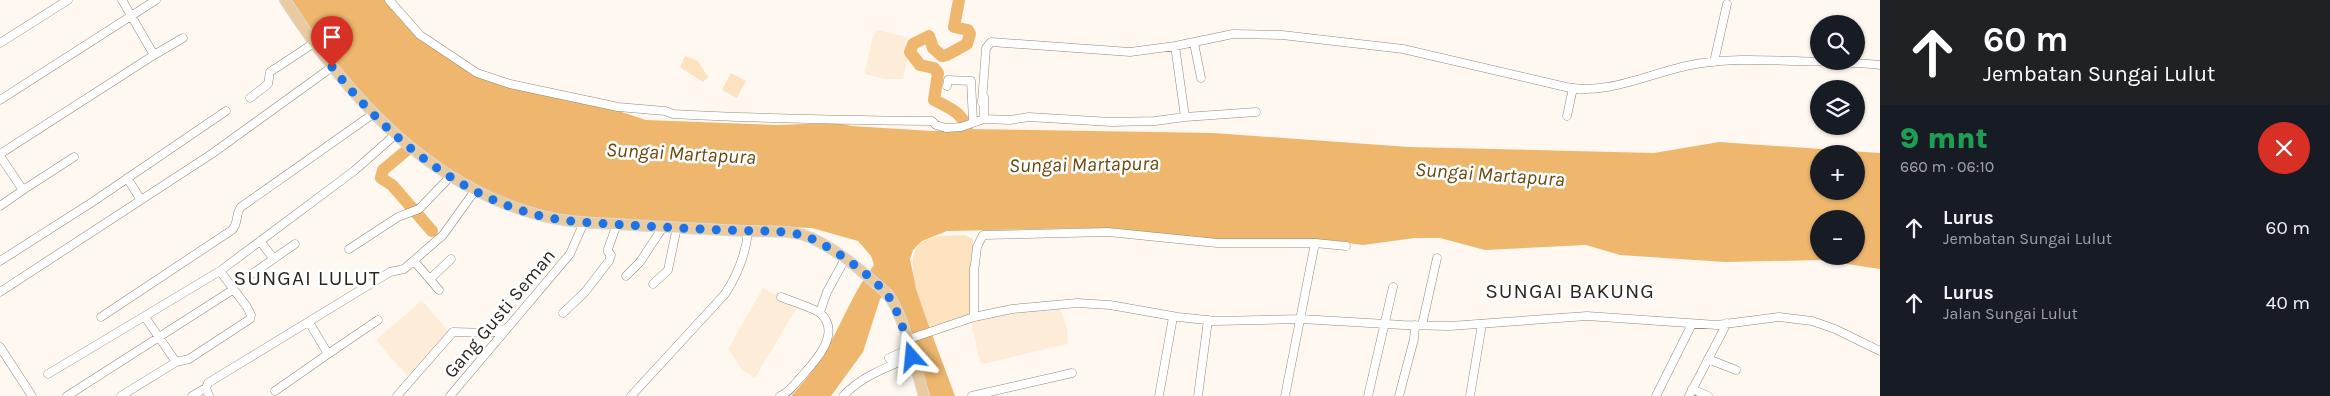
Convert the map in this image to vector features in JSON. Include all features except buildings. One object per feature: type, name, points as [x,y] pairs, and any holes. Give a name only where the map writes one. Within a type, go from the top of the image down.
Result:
[{"type":"main road","points":[[285,0],[332,67],[373,114],[416,151],[450,177],[474,192],[539,216],[584,222],[776,231],[800,234],[820,242],[859,269],[889,296],[909,346],[924,396]]},
{"type":"street","points":[[0,43],[68,0]]},
{"type":"street","points":[[122,0],[154,56]]},
{"type":"street","points":[[0,100],[156,0]]},
{"type":"street","points":[[389,0],[420,35],[477,73],[510,84],[618,107],[665,111],[674,114],[777,119],[810,117],[869,121],[932,121],[936,125],[946,128],[961,127],[984,119],[1010,120],[1029,117],[1111,122],[1155,121],[1256,112]]},
{"type":"street","points":[[1714,62],[1727,4]]},
{"type":"street","points":[[984,119],[984,95],[982,97],[986,48],[991,42],[1119,52],[1175,46],[1214,37],[1246,33],[1380,45],[1573,88],[1604,88],[1697,64],[1714,62],[1785,60],[1880,65]]},
{"type":"street","points":[[23,190],[0,155],[183,38]]},
{"type":"street","points":[[1194,42],[1201,78]]},
{"type":"street","points":[[250,98],[268,84],[270,72],[314,43]]},
{"type":"street","points":[[1175,46],[1185,117]]},
{"type":"street","points":[[0,292],[213,153],[332,67]]},
{"type":"street","points":[[947,86],[948,80],[952,79],[971,80],[971,122]]},
{"type":"street","points":[[1567,116],[1573,88]]},
{"type":"street","points":[[0,261],[226,111]]},
{"type":"street","points":[[101,317],[232,230],[236,226],[238,210],[241,207],[373,114]]},
{"type":"street","points":[[48,374],[220,270],[354,171],[396,134]]},
{"type":"street","points":[[0,206],[74,157]]},
{"type":"street","points":[[349,249],[398,217],[416,211],[450,177]]},
{"type":"street","points":[[127,178],[141,200]]},
{"type":"street","points":[[192,396],[206,388],[208,383],[390,272],[404,269],[451,226],[474,192]]},
{"type":"street","name":"Gang Gusti Seman","points":[[450,396],[570,254],[584,222]]},
{"type":"street","points":[[563,313],[585,292],[609,261],[611,256],[608,249],[617,224]]},
{"type":"street","points":[[626,276],[640,262],[663,227]]},
{"type":"street","points":[[653,284],[668,270],[677,227]]},
{"type":"street","points":[[632,396],[725,294],[733,282],[745,255],[748,231]]},
{"type":"street","points":[[974,273],[977,247],[982,235],[1108,232],[1217,244],[1316,243],[1346,246]]},
{"type":"street","points":[[260,241],[273,258]]},
{"type":"street","points":[[1285,396],[1316,243]]},
{"type":"street","points":[[249,276],[295,244]]},
{"type":"street","points":[[974,317],[975,246]]},
{"type":"street","points":[[1399,396],[1437,258]]},
{"type":"street","points":[[430,279],[451,259]]},
{"type":"street","points":[[820,312],[827,292],[846,259]]},
{"type":"street","points":[[414,261],[439,290]]},
{"type":"street","points":[[121,396],[176,362],[189,359],[250,319],[249,311],[220,270]]},
{"type":"street","points":[[1368,396],[1393,286]]},
{"type":"street","points":[[67,396],[234,289]]},
{"type":"street","points":[[781,297],[820,312],[828,329],[826,344],[815,362],[782,396]]},
{"type":"street","points":[[889,358],[935,331],[974,317],[1012,309],[1077,303],[1110,305],[1173,317],[1208,320],[1301,319],[1418,325],[1482,324],[1587,316],[1692,324],[1727,324],[1772,317],[1802,320],[1836,329],[1880,351]]},
{"type":"street","points":[[145,317],[176,362]]},
{"type":"street","points":[[1159,396],[1173,317]]},
{"type":"street","points":[[275,391],[378,320]]},
{"type":"street","points":[[1198,396],[1208,320]]},
{"type":"street","points":[[309,322],[328,354]]},
{"type":"street","points":[[1470,396],[1482,324]]},
{"type":"street","points":[[1656,396],[1692,324]]},
{"type":"street","points":[[1708,396],[1691,392],[1727,324]]},
{"type":"street","points":[[397,396],[453,332],[489,333],[506,329]]},
{"type":"street","points":[[843,396],[856,384],[877,371],[909,346]]},
{"type":"street","points":[[0,347],[32,396]]},
{"type":"street","points":[[1708,359],[1736,370]]},
{"type":"street","points":[[972,396],[1072,373]]},
{"type":"street","points":[[206,388],[209,396]]},
{"type":"shaded area","points":[[877,30],[907,37],[904,47],[909,51],[903,79],[884,79],[865,74],[872,39]]},
{"type":"shaded area","points":[[685,56],[698,61],[708,77],[703,82],[680,67]]},
{"type":"shaded area","points":[[731,73],[746,81],[737,98],[722,90]]},
{"type":"shaded area","points":[[965,235],[973,239],[971,314],[929,329],[915,286],[913,262],[915,252],[920,244],[930,239],[941,236]]},
{"type":"shaded area","points":[[763,288],[798,306],[755,378],[742,370],[728,349]]},
{"type":"shaded area","points":[[422,300],[448,331],[407,376],[376,340]]},
{"type":"shaded area","points":[[1060,309],[1067,328],[1068,344],[982,364],[980,362],[971,322],[1010,312]]},
{"type":"water","name":"Sungai Martapura","points":[[288,0],[386,0],[418,35],[473,72],[600,105],[646,120],[775,125],[836,123],[852,126],[932,131],[967,129],[1213,133],[1409,147],[1654,153],[1719,142],[1810,148],[1810,200],[1865,200],[1865,152],[1880,153],[1880,269],[1854,265],[1865,265],[1865,210],[1810,210],[1810,260],[1725,262],[1620,255],[1586,245],[1485,250],[1440,238],[1415,238],[1363,245],[1324,240],[1241,242],[1088,228],[947,231],[922,241],[913,250],[910,259],[916,289],[955,396],[930,396],[897,298],[891,289],[880,299],[863,352],[831,396],[791,396],[822,357],[856,293],[874,265],[871,256],[858,241],[812,228],[566,218],[520,205],[464,180],[407,138],[349,84]]},
{"type":"waterway","points":[[959,0],[954,27],[968,30],[970,34],[967,44],[942,56],[933,48],[929,36],[913,44],[910,52],[920,65],[934,68],[938,73],[934,100],[961,117],[968,136]]},
{"type":"waterway","points":[[419,140],[383,170],[381,178],[392,185],[432,231]]},
{"type":"district","name":"SUNGAI LULUT","points":[[307,278]]},
{"type":"district","name":"SUNGAI BAKUNG","points":[[1570,291]]},
{"type":"route","points":[[332,67],[373,114],[444,173],[474,192],[509,206],[554,219],[663,227],[776,231],[800,234],[820,242],[859,269],[889,296],[895,307],[912,357]]}]
